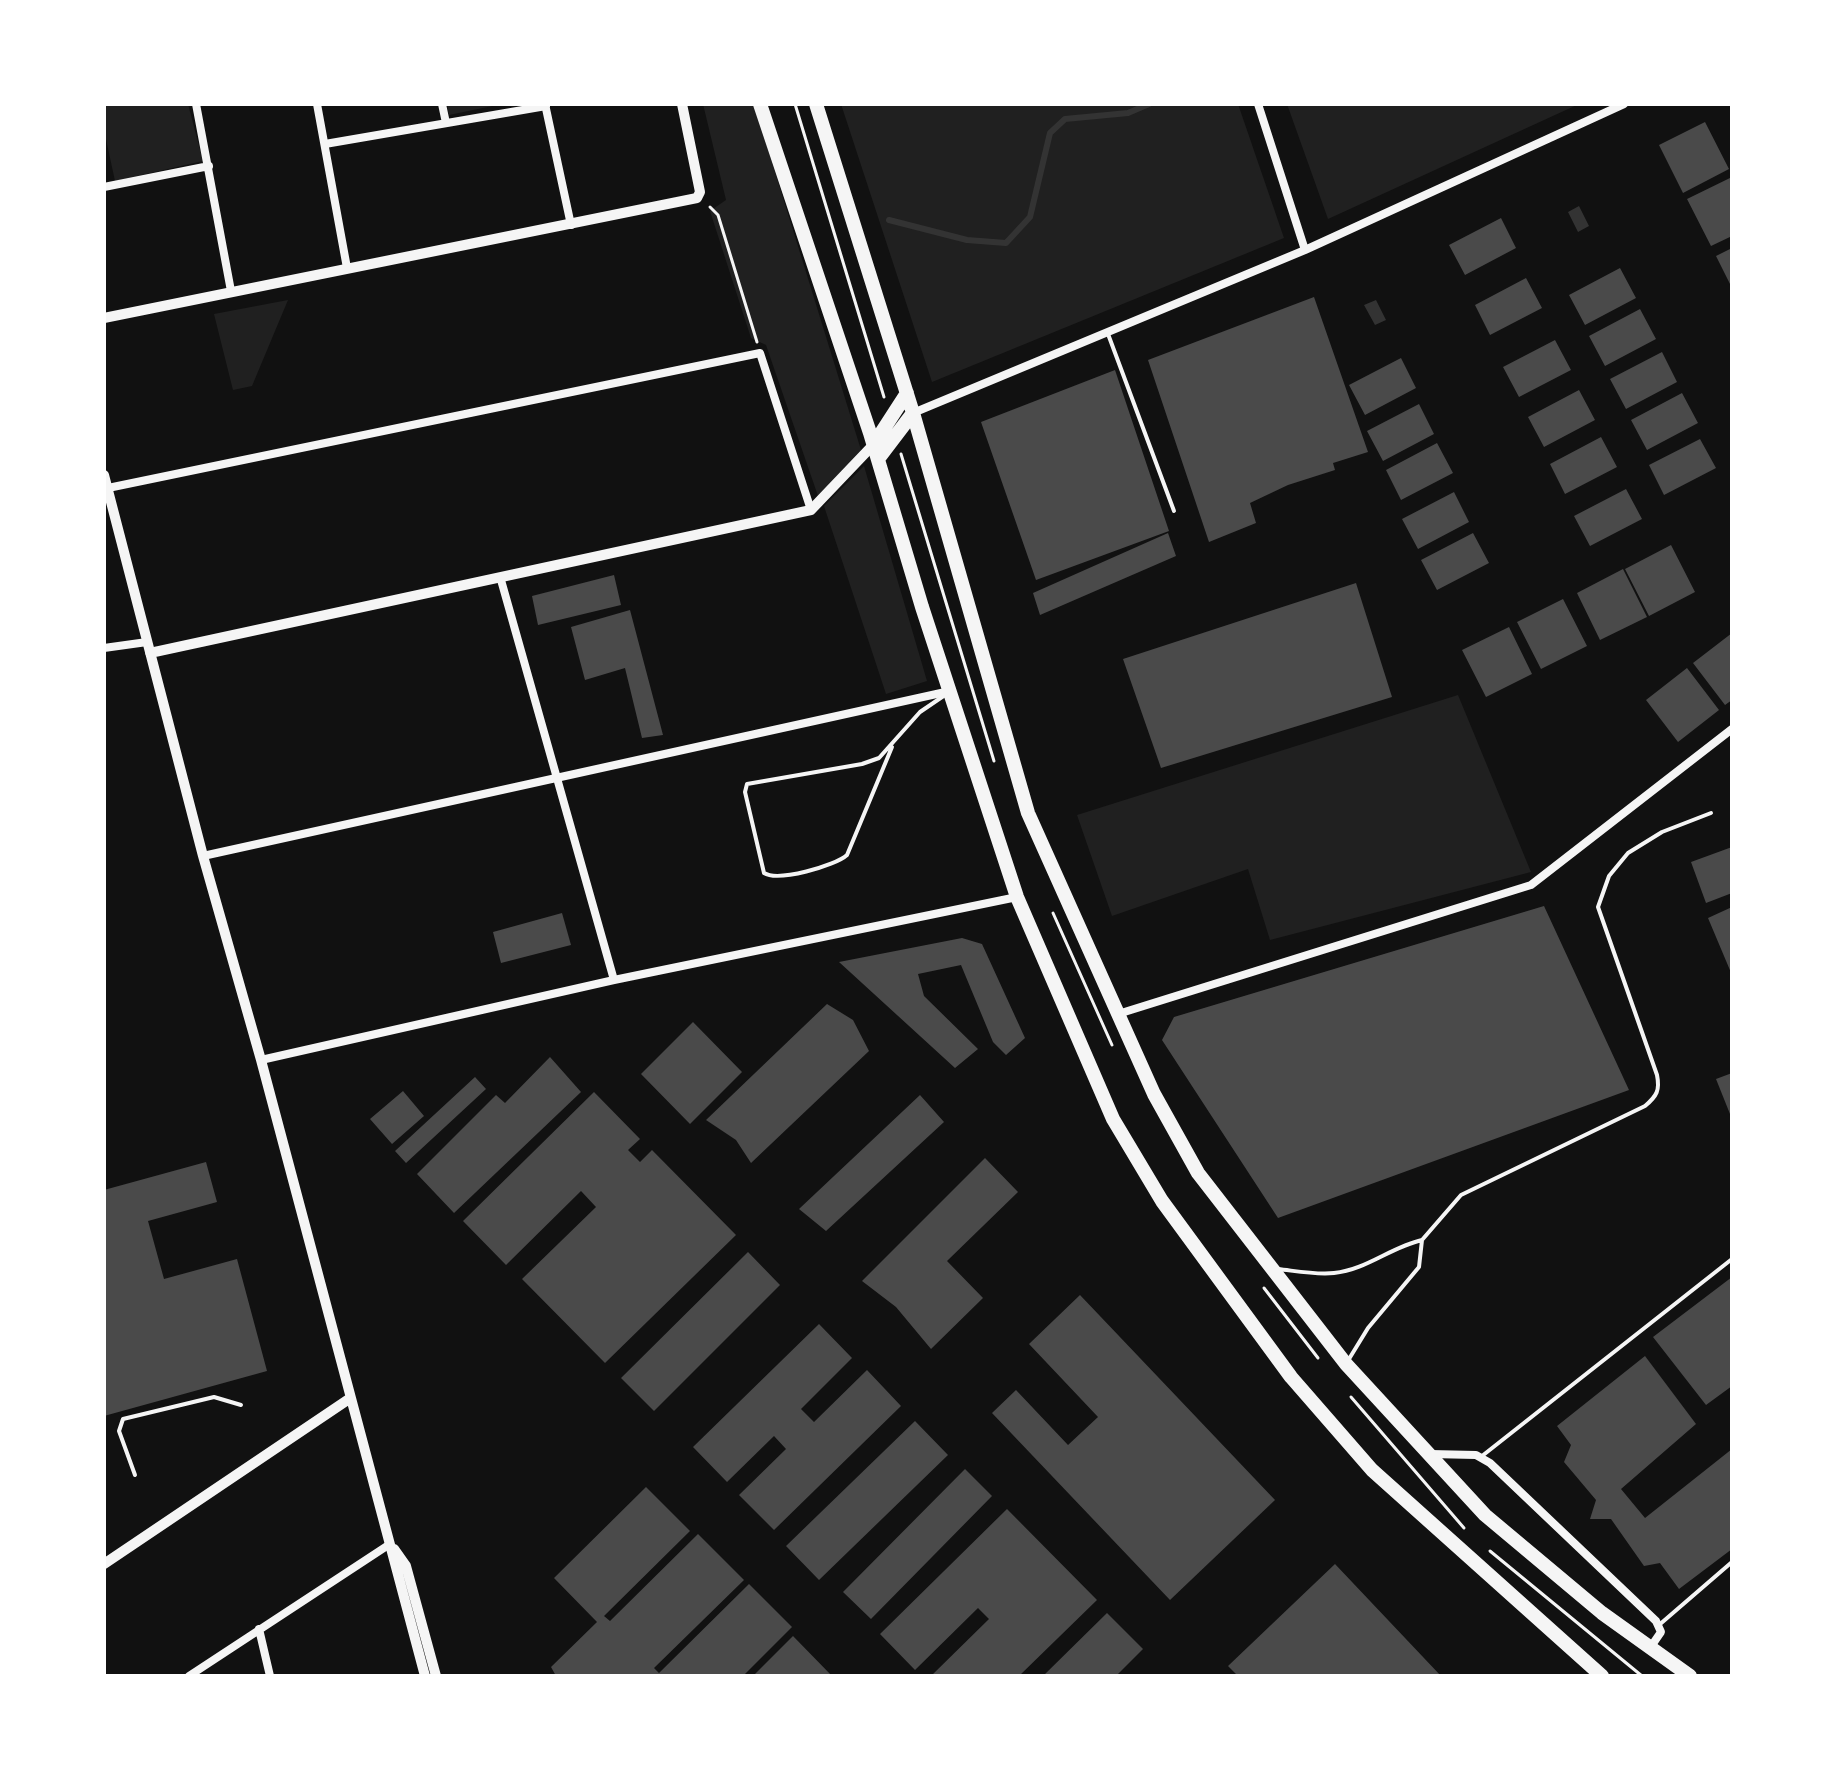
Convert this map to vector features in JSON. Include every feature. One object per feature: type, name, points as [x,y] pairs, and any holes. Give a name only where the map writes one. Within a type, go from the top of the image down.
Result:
[{"type":"main road","points":[[760,104],[876,452],[1017,897],[1113,1119],[1162,1201],[1291,1377],[1384,1481],[1602,1676]]},
{"type":"main road","points":[[816,104],[913,413],[1028,813],[1154,1094],[1198,1173],[1271,1269],[1346,1364],[1485,1515],[1602,1613],[1690,1676]]},
{"type":"main road","points":[[876,452],[890,419],[907,393]]},
{"type":"main road","points":[[876,452],[895,437],[913,413]]},
{"type":"street","points":[[196,104],[231,291]]},
{"type":"street","points":[[317,104],[347,268]]},
{"type":"street","points":[[442,104],[446,123]]},
{"type":"street","points":[[104,318],[571,225],[699,196],[682,104]]},
{"type":"street","points":[[1258,104],[1305,250]]},
{"type":"street","points":[[913,413],[1305,250],[1624,104]]},
{"type":"street","points":[[325,144],[546,105],[571,225]]},
{"type":"street","points":[[104,173],[105,187],[209,166]]},
{"type":"street","points":[[108,488],[760,353],[811,510]]},
{"type":"street","points":[[104,648],[148,648],[501,580],[811,510],[876,452]]},
{"type":"street","points":[[104,475],[203,856],[261,1060],[425,1676]]},
{"type":"street","points":[[501,580],[560,779],[614,980]]},
{"type":"street","points":[[203,856],[950,691]]},
{"type":"street","points":[[1118,1014],[1531,885],[1732,729]]},
{"type":"street","points":[[261,1060],[614,980],[1017,897]]},
{"type":"street","points":[[104,1564],[349,1399]]},
{"type":"street","points":[[1430,1454],[1480,1457],[1659,1625],[1661,1632],[1650,1648]]},
{"type":"street","points":[[189,1676],[390,1544]]},
{"type":"street","points":[[390,1544],[406,1566],[436,1676]]},
{"type":"street","points":[[259,1629],[270,1676]]},
{"type":"lane","points":[[1107,332],[1174,511]]},
{"type":"lane","points":[[892,747],[847,855],[838,863],[776,877],[764,873],[745,792],[749,782],[862,764],[879,758],[920,712],[950,691]]},
{"type":"lane","points":[[1346,1364],[1368,1328],[1419,1267],[1422,1240],[1461,1195],[1645,1106],[1655,1097],[1660,1087],[1657,1075],[1598,907],[1609,876],[1628,853],[1662,832],[1711,813]]},
{"type":"lane","points":[[1271,1269],[1335,1273],[1373,1261],[1398,1245],[1422,1240]]},
{"type":"lane","points":[[1480,1457],[1732,1259]]},
{"type":"lane","points":[[135,1475],[119,1431],[123,1419],[214,1397],[241,1405]]},
{"type":"lane","points":[[1659,1625],[1732,1562]]},
{"type":"path","points":[[795,104],[890,419]]},
{"type":"path","points":[[699,196],[718,215],[760,353]]},
{"type":"path","points":[[895,437],[997,771]]},
{"type":"shaded area","points":[[104,104],[188,104],[203,161],[115,181],[104,130]]},
{"type":"shaded area","points":[[447,104],[502,104],[449,115]]},
{"type":"shaded area","points":[[703,104],[754,104],[861,450],[818,496],[766,345],[751,338],[710,211],[726,200]]},
{"type":"shaded area","points":[[841,104],[1238,104],[1284,238],[932,382]]},
{"type":"shaded area","points":[[1287,104],[1579,104],[1328,219]]},
{"type":"shaded area","points":[[1579,206],[1589,226],[1578,232],[1568,212]]},
{"type":"shaded area","points":[[288,300],[252,386],[233,390],[214,314]]},
{"type":"shaded area","points":[[1376,300],[1386,320],[1375,325],[1364,305]]},
{"type":"shaded area","points":[[864,466],[927,681],[886,694],[824,506]]},
{"type":"shaded area","points":[[1458,695],[1531,872],[1270,940],[1248,869],[1112,916],[1077,815]]},
{"type":"building","points":[[1705,122],[1729,169],[1683,193],[1659,145]]},
{"type":"building","points":[[1732,177],[1732,236],[1711,246],[1687,199]]},
{"type":"building","points":[[1501,218],[1516,248],[1465,275],[1449,245]]},
{"type":"building","points":[[1732,248],[1732,288],[1716,256]]},
{"type":"building","points":[[1620,268],[1636,298],[1585,325],[1569,295]]},
{"type":"building","points":[[1526,278],[1542,308],[1490,335],[1475,305]]},
{"type":"building","points":[[1314,297],[1368,452],[1333,463],[1335,470],[1288,485],[1250,503],[1256,523],[1209,542],[1148,360]]},
{"type":"building","points":[[1640,309],[1656,339],[1605,366],[1589,336]]},
{"type":"building","points":[[1555,340],[1571,370],[1519,397],[1503,367]]},
{"type":"building","points":[[1662,352],[1677,382],[1626,409],[1610,379]]},
{"type":"building","points":[[1401,358],[1416,388],[1365,415],[1349,385]]},
{"type":"building","points":[[1115,370],[1169,531],[1036,580],[981,422]]},
{"type":"building","points":[[1579,390],[1595,420],[1544,447],[1528,417]]},
{"type":"building","points":[[1682,393],[1698,423],[1647,450],[1631,420]]},
{"type":"building","points":[[1419,404],[1434,434],[1383,461],[1367,431]]},
{"type":"building","points":[[1601,437],[1617,467],[1565,494],[1550,464]]},
{"type":"building","points":[[1700,439],[1716,468],[1664,495],[1649,465]]},
{"type":"building","points":[[1437,443],[1453,473],[1401,500],[1386,470]]},
{"type":"building","points":[[1626,489],[1642,519],[1590,546],[1574,516]]},
{"type":"building","points":[[1454,492],[1469,522],[1418,549],[1402,519]]},
{"type":"building","points":[[1168,533],[1176,556],[1040,615],[1033,593]]},
{"type":"building","points":[[1473,533],[1489,563],[1437,590],[1421,560]]},
{"type":"building","points":[[1671,545],[1695,592],[1649,616],[1625,569]]},
{"type":"building","points":[[1623,569],[1647,617],[1600,640],[1577,593]]},
{"type":"building","points":[[614,575],[621,605],[538,625],[532,596]]},
{"type":"building","points":[[1356,583],[1392,697],[1161,768],[1123,659]]},
{"type":"building","points":[[1563,599],[1587,646],[1541,669],[1517,622]]},
{"type":"building","points":[[630,610],[663,735],[642,738],[625,668],[585,680],[571,627]]},
{"type":"building","points":[[1509,627],[1532,674],[1486,697],[1462,650]]},
{"type":"building","points":[[1732,633],[1732,700],[1725,705],[1693,663]]},
{"type":"building","points":[[1687,668],[1719,710],[1678,742],[1646,700]]},
{"type":"building","points":[[1732,847],[1732,893],[1706,903],[1691,862]]},
{"type":"building","points":[[1544,906],[1629,1090],[1278,1218],[1162,1040],[1174,1017]]},
{"type":"building","points":[[1732,907],[1732,975],[1708,918]]},
{"type":"building","points":[[562,913],[571,945],[501,963],[493,932]]},
{"type":"building","points":[[962,938],[982,944],[1025,1038],[1006,1055],[993,1042],[961,965],[918,974],[924,996],[978,1049],[955,1068],[839,962]]},
{"type":"building","points":[[827,1004],[853,1020],[869,1051],[751,1163],[736,1140],[706,1120]]},
{"type":"building","points":[[693,1022],[742,1072],[690,1124],[641,1074]]},
{"type":"building","points":[[550,1057],[581,1092],[454,1213],[417,1174],[496,1095],[505,1103]]},
{"type":"building","points":[[1732,1073],[1732,1119],[1716,1079]]},
{"type":"building","points":[[475,1077],[486,1089],[406,1163],[395,1151]]},
{"type":"building","points":[[403,1091],[424,1116],[392,1144],[370,1119]]},
{"type":"building","points":[[594,1092],[640,1139],[628,1150],[640,1162],[652,1150],[736,1235],[605,1363],[522,1279],[596,1207],[581,1191],[506,1265],[463,1221]]},
{"type":"building","points":[[920,1095],[944,1122],[826,1231],[799,1209]]},
{"type":"building","points":[[985,1158],[1018,1192],[947,1261],[983,1298],[931,1349],[896,1307],[862,1281]]},
{"type":"building","points":[[206,1162],[217,1202],[148,1221],[164,1279],[237,1259],[267,1371],[104,1416],[104,1190]]},
{"type":"building","points":[[748,1252],[780,1285],[654,1411],[621,1378]]},
{"type":"building","points":[[1732,1277],[1732,1386],[1706,1405],[1653,1337]]},
{"type":"building","points":[[1080,1295],[1275,1500],[1170,1600],[992,1413],[1016,1390],[1068,1445],[1098,1417],[1029,1344]]},
{"type":"building","points":[[819,1324],[852,1358],[801,1409],[814,1422],[867,1370],[901,1406],[774,1530],[739,1495],[786,1449],[774,1436],[727,1482],[693,1447]]},
{"type":"building","points":[[1645,1356],[1696,1424],[1621,1489],[1645,1518],[1732,1449],[1732,1549],[1679,1589],[1660,1563],[1644,1566],[1611,1519],[1590,1519],[1596,1500],[1564,1462],[1571,1445],[1557,1426]]},
{"type":"building","points":[[915,1421],[948,1455],[819,1580],[786,1546]]},
{"type":"building","points":[[965,1469],[992,1496],[871,1619],[843,1592]]},
{"type":"building","points":[[646,1487],[690,1531],[604,1616],[610,1621],[698,1534],[744,1580],[654,1668],[659,1673],[749,1584],[792,1627],[743,1676],[556,1676],[551,1667],[597,1622],[554,1578]]},
{"type":"building","points":[[1007,1509],[1097,1600],[1019,1676],[931,1676],[989,1619],[978,1608],[915,1670],[880,1634]]},
{"type":"building","points":[[1335,1564],[1441,1676],[1238,1676],[1228,1666]]},
{"type":"building","points":[[1107,1613],[1143,1649],[1116,1676],[1043,1676]]},
{"type":"building","points":[[793,1636],[832,1676],[753,1676]]},
{"type":"waterway","points":[[889,220],[967,240],[1006,243],[1030,217],[1050,133],[1065,119],[1128,113],[1149,104]]}]
